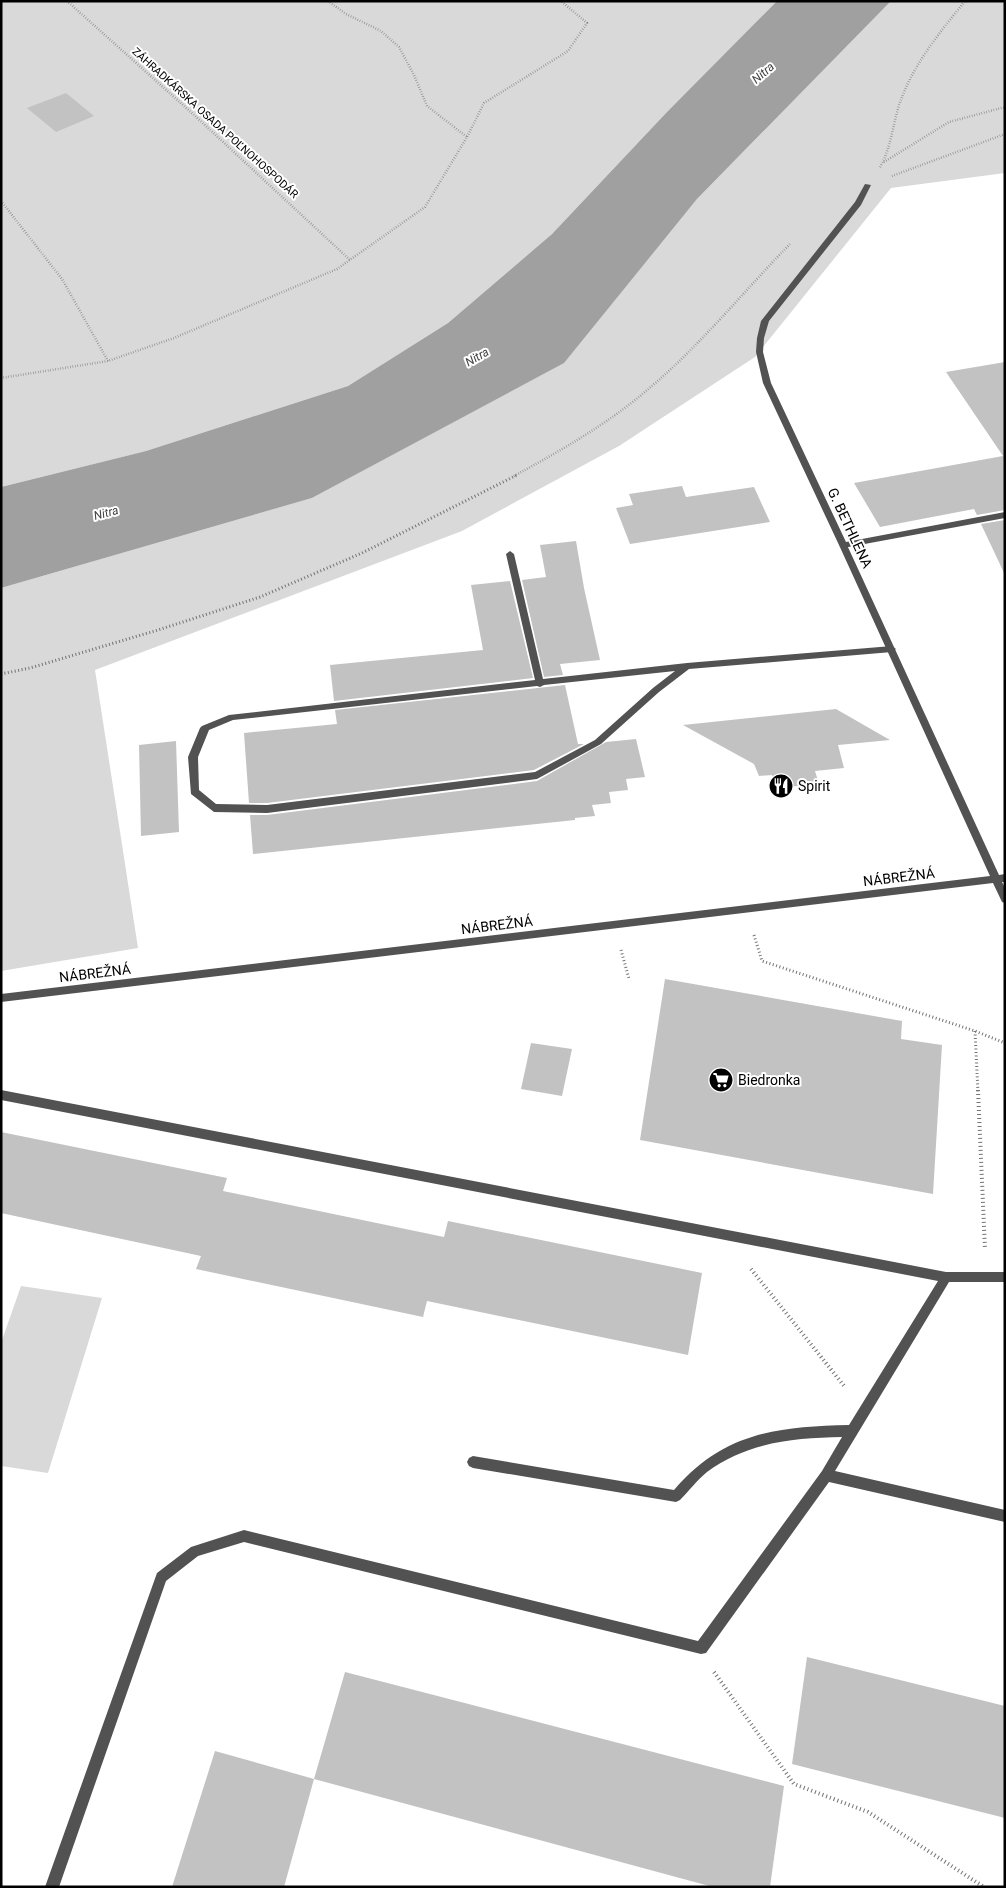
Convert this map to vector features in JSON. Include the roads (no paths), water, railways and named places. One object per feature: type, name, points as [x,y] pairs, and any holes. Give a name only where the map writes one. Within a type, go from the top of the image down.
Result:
[{"type":"street","name":"G. BETHLENA","points":[[867,185],[858,204],[765,321],[759,339],[759,355],[767,383],[1000,878],[1005,899]]},
{"type":"street","points":[[843,545],[1005,515]]},
{"type":"street","points":[[510,554],[540,684]]},
{"type":"street","points":[[687,666],[656,690],[598,742],[537,775],[267,809],[214,808],[194,791],[192,757],[205,728],[232,717],[540,684],[687,666],[892,649]]},
{"type":"street","name":"NÁBREŽNÁ","points":[[1,998],[1000,878]]},
{"type":"street","points":[[1,1095],[946,1278],[1005,1277]]},
{"type":"street","points":[[52,1887],[160,1577],[195,1551],[244,1536],[701,1648],[826,1475],[946,1278]]},
{"type":"street","points":[[473,1462],[676,1496],[702,1469],[729,1451],[757,1440],[794,1432],[852,1431]]},
{"type":"street","points":[[826,1475],[1005,1516]]},
{"type":"water","name":"Nitra","points":[[777,1],[891,1],[697,199],[564,363],[312,498],[1,588],[1,487],[146,451],[348,386],[448,323],[552,234],[666,113]]},
{"type":"place","name":"Spirit","points":[[781,786]]},
{"type":"place","name":"Biedronka","points":[[721,1080]]}]
